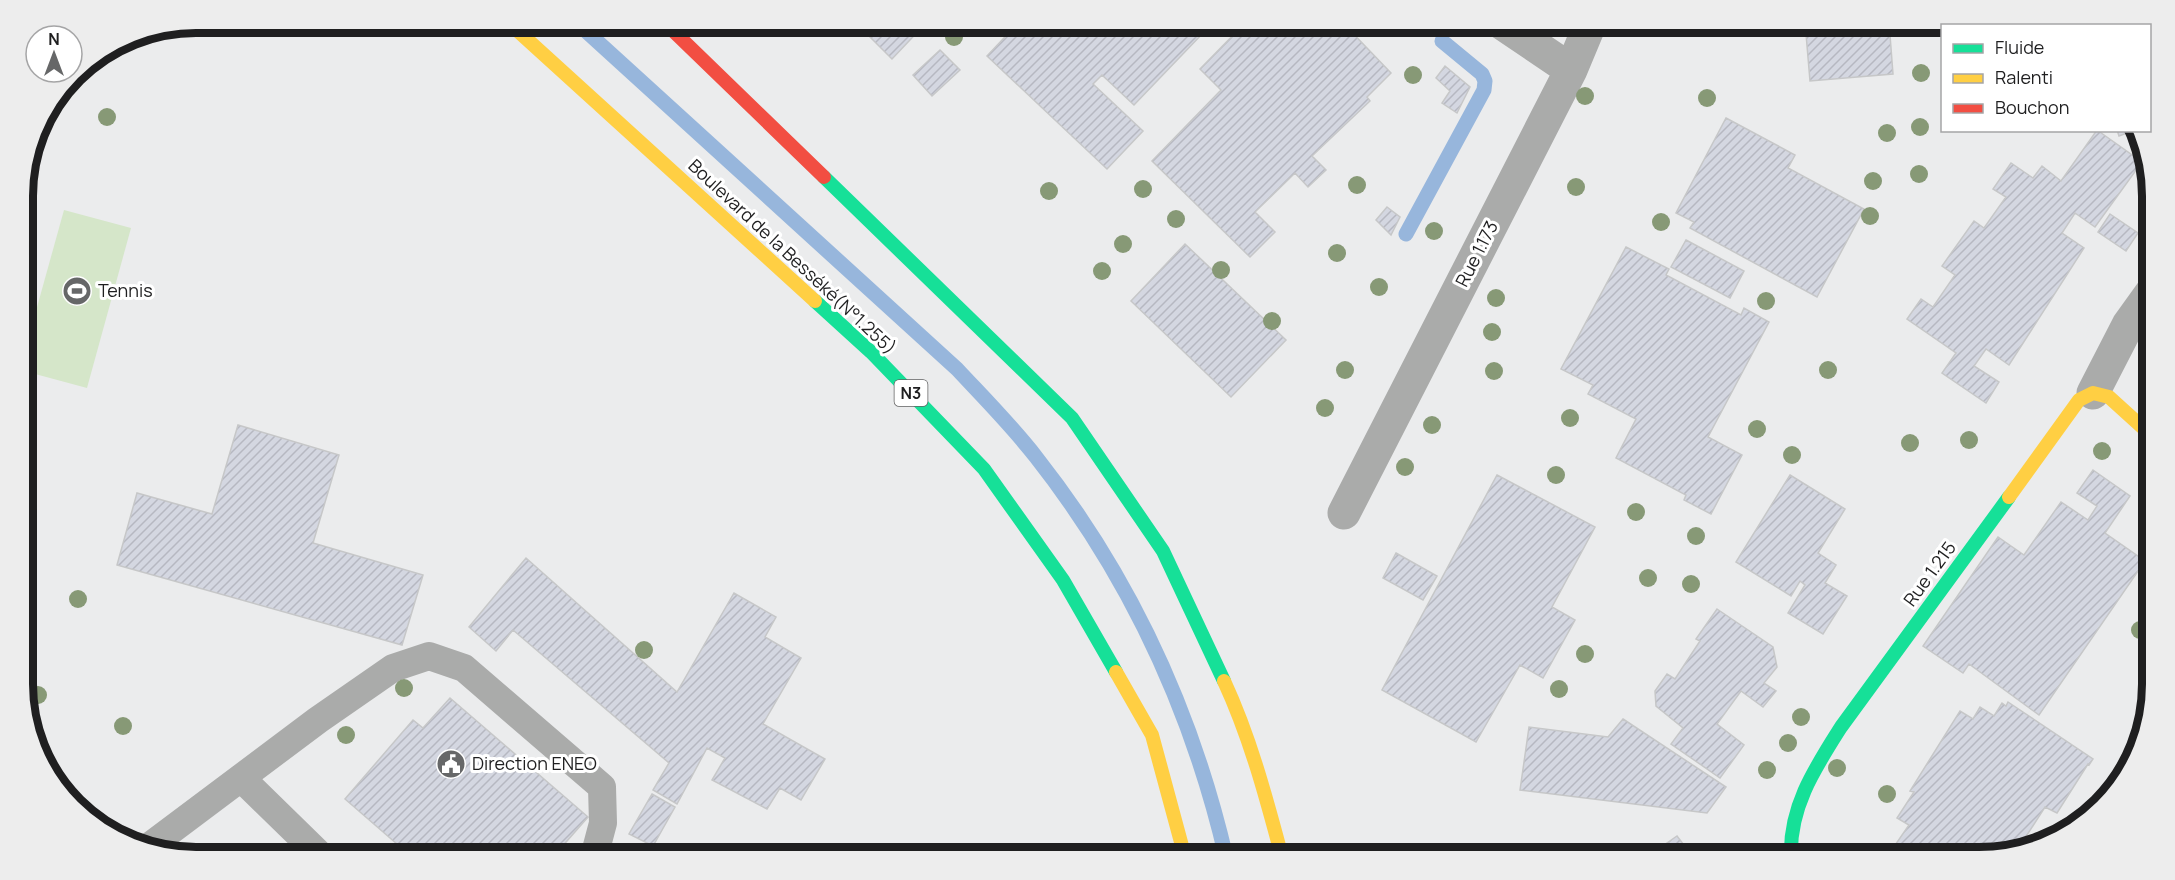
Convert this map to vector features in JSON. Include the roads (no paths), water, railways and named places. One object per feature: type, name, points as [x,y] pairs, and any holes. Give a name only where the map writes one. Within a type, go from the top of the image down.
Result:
[{"type":"main road","name":"Boulevard de la Besséké(N°1.255)","points":[[520,33],[871,352],[984,469],[1063,580],[1152,735],[1182,847]]},
{"type":"main road","points":[[675,33],[1072,418],[1163,551],[1241,718],[1268,799],[1280,847]]},
{"type":"main road","points":[[2093,393],[2109,397],[2142,427]]},
{"type":"main road","name":"Rue 1.215","points":[[1790,847],[1789,840],[1806,782],[1841,727],[2079,400],[2093,393]]},
{"type":"street","points":[[1516,33],[1571,70]]},
{"type":"street","name":"Rue 1.173","points":[[1344,513],[1571,70],[1586,33]]},
{"type":"street","points":[[2093,393],[2128,325],[2142,306]]},
{"type":"lane","points":[[156,842],[318,720],[393,668],[429,656],[464,668],[602,787],[603,823],[597,847]]},
{"type":"lane","points":[[241,778],[311,847]]},
{"type":"waterway","points":[[588,33],[957,369],[1008,423],[1036,457],[1100,549],[1153,647],[1195,750],[1223,847]]},
{"type":"waterway","points":[[1406,234],[1484,90],[1485,81],[1482,74],[1442,41]]},
{"type":"place","name":"Tennis","points":[[77,291]]},
{"type":"place","name":"Direction ENEO","points":[[451,764]]}]
